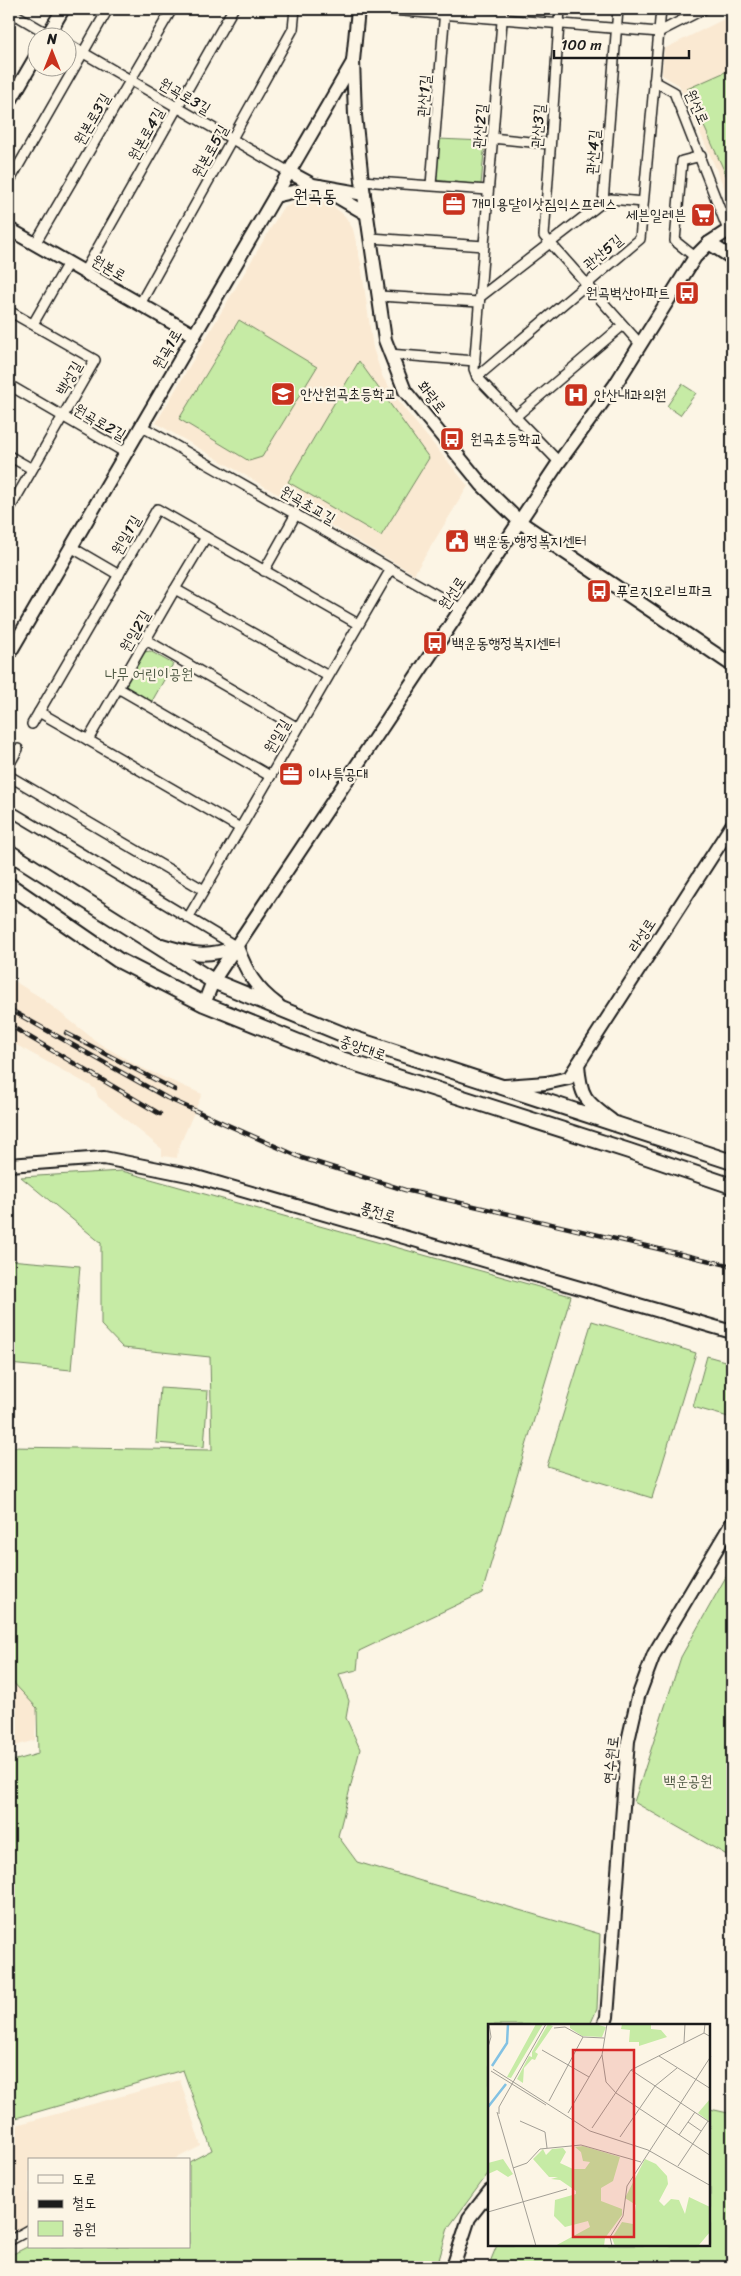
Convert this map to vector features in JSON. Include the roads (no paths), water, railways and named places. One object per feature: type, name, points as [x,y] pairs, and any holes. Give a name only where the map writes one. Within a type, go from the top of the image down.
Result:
[{"type":"main road","points":[[9,852],[213,981],[352,1038],[505,1086],[732,1162]]},
{"type":"main road","name":"중앙대로","points":[[9,884],[118,960],[204,1004],[341,1059],[629,1150],[732,1186]]},
{"type":"street","points":[[54,28],[63,9]]},
{"type":"street","points":[[9,182],[108,9]]},
{"type":"street","name":"원본로3길","points":[[35,244],[172,9]]},
{"type":"street","name":"원본로4길","points":[[84,272],[233,9]]},
{"type":"street","name":"원본로5길","points":[[140,304],[293,29],[295,9]]},
{"type":"street","name":"화랑로","points":[[358,9],[353,61],[355,115],[362,181],[389,354],[405,392],[482,485],[520,522],[732,666]]},
{"type":"street","points":[[379,9],[445,11],[502,19],[659,32],[704,9]]},
{"type":"street","name":"관산2길","points":[[477,377],[475,361],[503,9]]},
{"type":"street","name":"관산3길","points":[[549,244],[544,236],[560,9]]},
{"type":"street","name":"관산4길","points":[[603,202],[618,9]]},
{"type":"street","name":"관산5길","points":[[477,377],[640,239],[661,9]]},
{"type":"street","points":[[9,11],[37,28]]},
{"type":"street","name":"관산1길","points":[[431,185],[445,11]]},
{"type":"street","name":"원곡로3길","points":[[78,50],[289,172]]},
{"type":"street","name":"원곡1로","points":[[9,654],[353,61]]},
{"type":"street","points":[[9,103],[12,88],[28,66]]},
{"type":"street","name":"원선로","points":[[204,1004],[213,981],[559,462],[615,385],[695,257],[709,243],[730,229],[674,92],[654,81]]},
{"type":"street","points":[[492,138],[550,144]]},
{"type":"street","points":[[695,257],[675,241],[682,161],[701,156]]},
{"type":"street","points":[[289,172],[319,186],[367,214]]},
{"type":"street","points":[[362,181],[488,190]]},
{"type":"street","points":[[275,196],[319,186],[364,194]]},
{"type":"street","points":[[379,296],[480,300],[603,202],[611,199],[643,202]]},
{"type":"street","name":"원본로","points":[[9,229],[194,335]]},
{"type":"street","points":[[371,238],[484,246]]},
{"type":"street","points":[[709,243],[732,258]]},
{"type":"street","points":[[549,244],[641,345]]},
{"type":"street","points":[[33,324],[68,263]]},
{"type":"street","name":"백성길","points":[[9,310],[95,360],[9,510]]},
{"type":"street","points":[[515,417],[622,326]]},
{"type":"street","points":[[389,354],[475,361]]},
{"type":"street","points":[[477,377],[559,462]]},
{"type":"street","name":"원곡로2길","points":[[9,386],[126,452]]},
{"type":"street","name":"원곡초교길","points":[[141,426],[461,609]]},
{"type":"street","points":[[9,456],[32,469]]},
{"type":"street","name":"원일1길","points":[[32,724],[157,509],[358,624]]},
{"type":"street","points":[[264,571],[296,514]]},
{"type":"street","name":"원일2길","points":[[88,740],[206,537]]},
{"type":"street","points":[[71,547],[119,575]]},
{"type":"street","name":"원일길","points":[[188,918],[390,569]]},
{"type":"street","points":[[175,588],[328,676]]},
{"type":"street","points":[[146,640],[298,728]]},
{"type":"street","points":[[118,688],[270,776]]},
{"type":"street","points":[[39,712],[240,828]]},
{"type":"street","points":[[9,764],[18,749]]},
{"type":"street","points":[[9,776],[204,890]]},
{"type":"street","points":[[9,810],[236,947],[247,973],[262,992],[286,1011]]},
{"type":"street","name":"라성로","points":[[505,1086],[546,1083],[569,1078],[732,825]]},
{"type":"street","points":[[148,941],[190,954],[219,953],[236,947]]},
{"type":"street","points":[[578,1064],[580,1088],[591,1106],[614,1123]]},
{"type":"street","name":"풍전로","points":[[9,1165],[104,1158],[185,1174],[732,1332]]},
{"type":"street","name":"연수원로","points":[[604,2024],[607,2017],[628,1741],[638,1696],[654,1654],[732,1523]]},
{"type":"street","points":[[453,2267],[469,2218],[488,2194]]},
{"type":"street","points":[[9,2240],[28,2230]]},
{"type":"railway","points":[[9,1009],[167,1098],[302,1158],[405,1190],[732,1266]]},
{"type":"railway","points":[[9,1025],[160,1114]]},
{"type":"railway","points":[[66,1033],[175,1090]]},
{"type":"place","name":"개미용달이삿짐익스프레스","points":[[454,204]]},
{"type":"place","name":"세븐일레븐","points":[[703,215]]},
{"type":"place","name":"원곡벽산아파트","points":[[687,293]]},
{"type":"place","name":"안산원곡초등학교","points":[[283,394]]},
{"type":"place","name":"안산내과의원","points":[[576,395]]},
{"type":"place","name":"원곡초등학교","points":[[452,439]]},
{"type":"place","name":"백운동 행정복지센터","points":[[457,541]]},
{"type":"place","name":"푸르지오리브파크","points":[[599,591]]},
{"type":"place","name":"백운동행정복지센터","points":[[435,643]]},
{"type":"place","name":"이사특공대","points":[[291,774]]},
{"type":"district","name":"원곡동","points":[[315,196]]},
{"type":"park label","name":"나무 어린이공원","points":[[149,674]]},
{"type":"park label","name":"백운공원","points":[[688,1781]]}]
